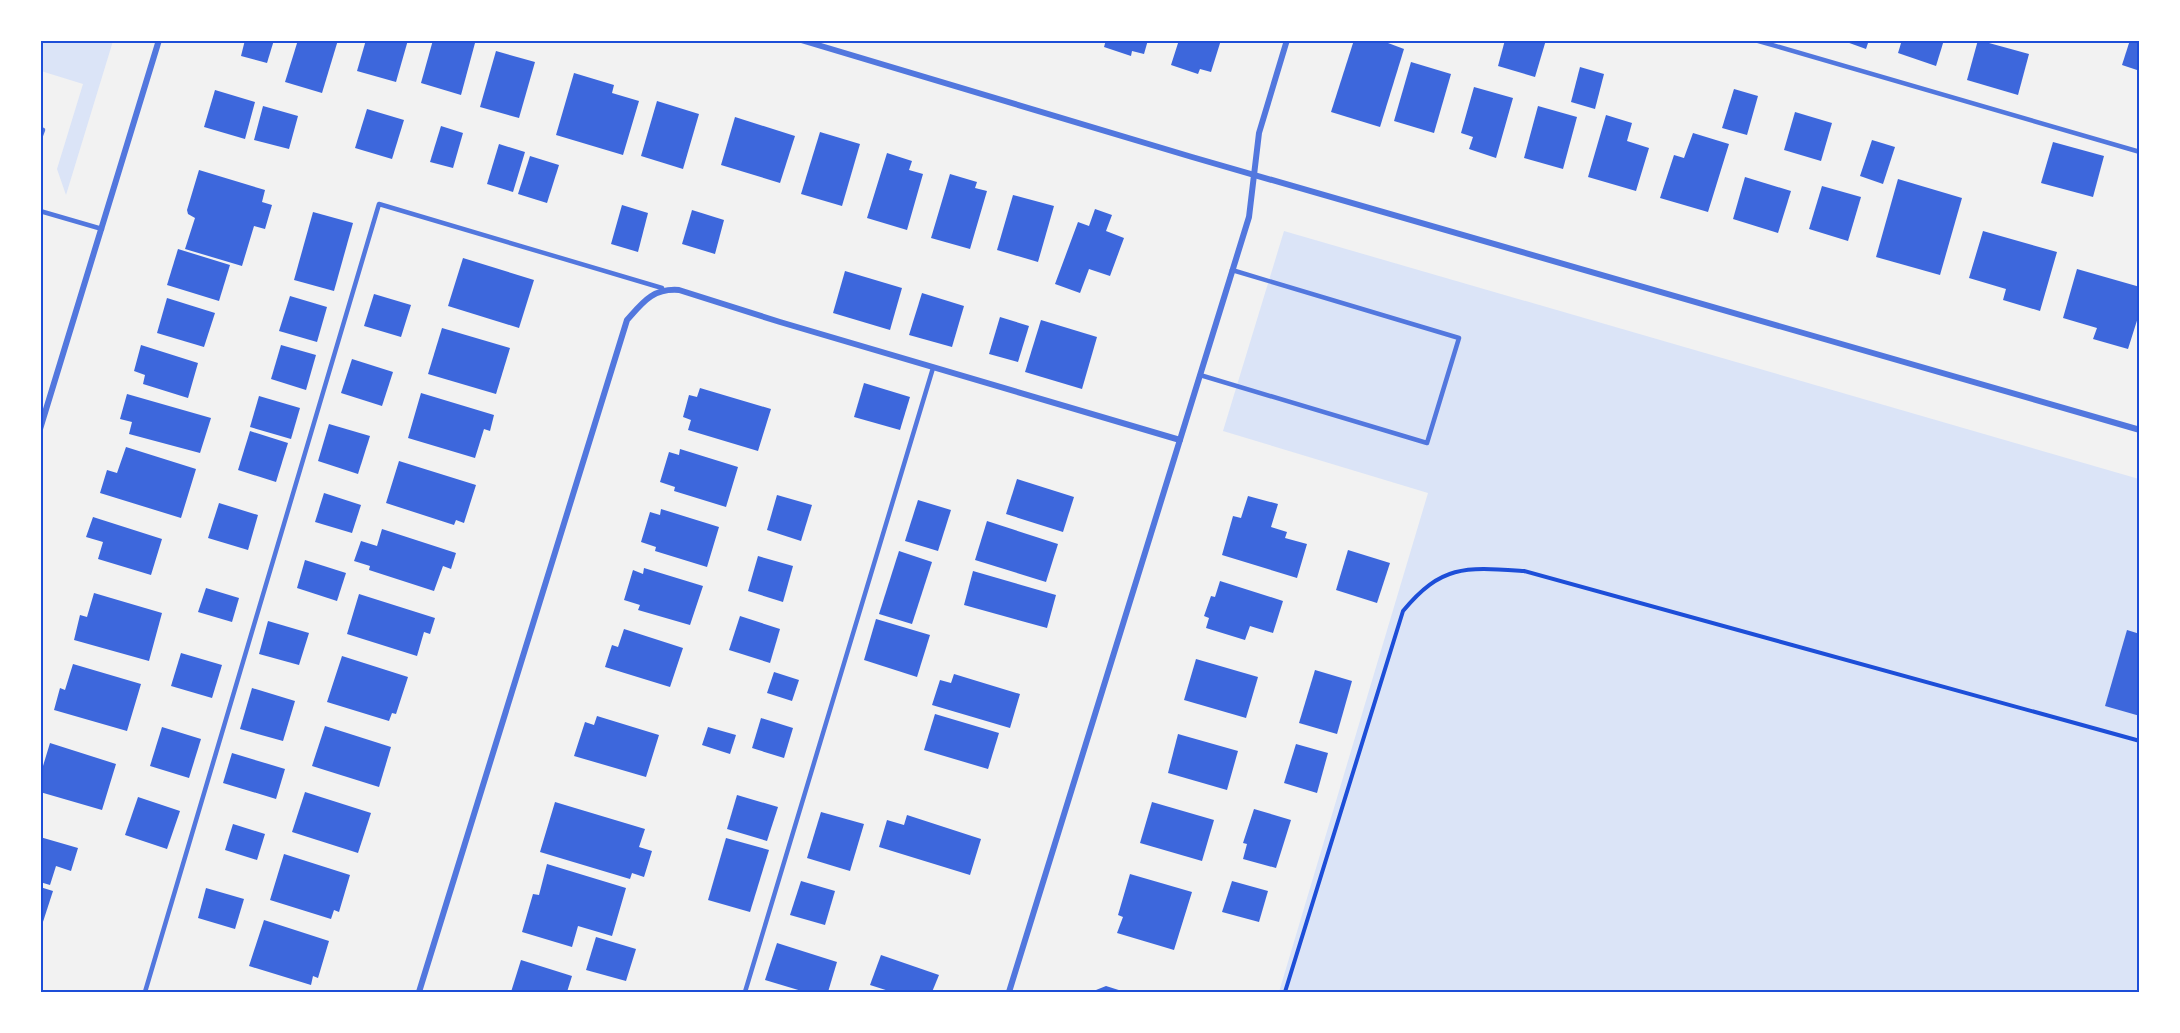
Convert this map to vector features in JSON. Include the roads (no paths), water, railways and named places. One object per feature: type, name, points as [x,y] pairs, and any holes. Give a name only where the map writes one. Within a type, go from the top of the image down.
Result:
[{"type":"street","points":[[40,429],[159,40]]},
{"type":"street","points":[[801,40],[1254,175],[2139,430]]},
{"type":"street","points":[[1009,993],[1248,217],[1259,133],[1287,40]]},
{"type":"street","points":[[419,993],[627,320],[645,301],[662,288],[679,290],[933,369],[1180,440]]},
{"type":"lane","points":[[1755,40],[2139,152]]},
{"type":"lane","points":[[40,129],[43,130],[40,138]]},
{"type":"lane","points":[[145,993],[379,204],[662,288]]},
{"type":"lane","points":[[40,211],[102,229]]},
{"type":"lane","points":[[1200,375],[1427,443],[1459,338],[1232,270]]},
{"type":"lane","points":[[745,993],[933,369]]}]
